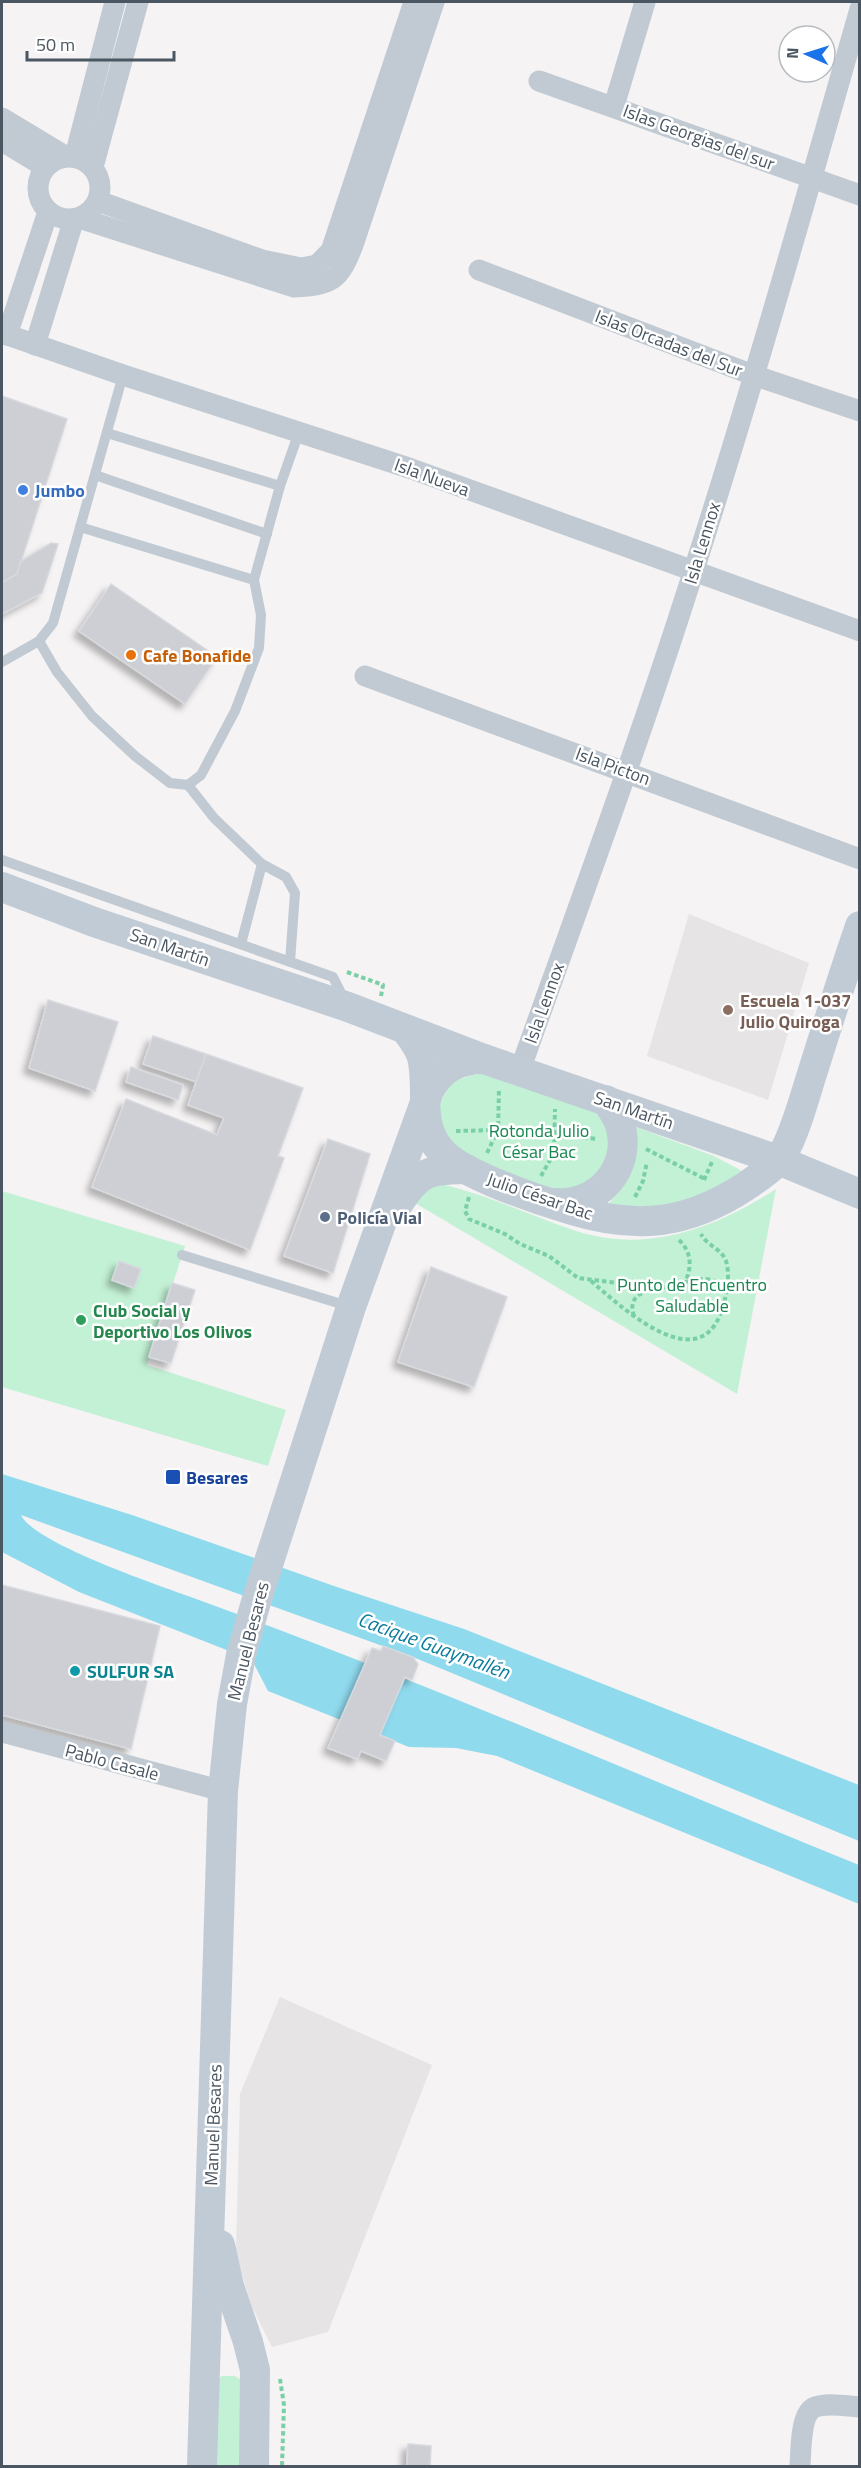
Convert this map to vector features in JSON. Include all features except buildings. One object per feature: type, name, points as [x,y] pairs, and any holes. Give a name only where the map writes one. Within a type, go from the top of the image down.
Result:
[{"type":"main road","name":"San Martín","points":[[2,887],[94,922],[348,1007],[501,1064],[778,1160],[860,1194]]},
{"type":"main road","points":[[778,1160],[797,1121],[860,926]]},
{"type":"main road","points":[[406,1030],[422,1056],[424,1104]]},
{"type":"main road","points":[[424,1104],[431,1086],[447,1068],[461,1061],[501,1064]]},
{"type":"main road","points":[[538,1199],[571,1204],[596,1194],[614,1175],[619,1163],[622,1142],[620,1123],[606,1100]]},
{"type":"main road","name":"Julio César Bac","points":[[424,1104],[428,1129],[438,1148],[472,1182]]},
{"type":"main road","name":"Manuel Besares","points":[[202,2466],[223,1791],[230,1715],[241,1655],[268,1563],[351,1307],[424,1104]]},
{"type":"main road","name":"Julio César Bac","points":[[378,1234],[409,1187],[418,1178],[433,1171],[592,1216],[622,1221],[673,1219],[701,1223],[778,1160]]},
{"type":"main road","name":"Manuel Besares","points":[[210,2205],[229,2286],[248,2342],[266,2376],[262,2466]]},
{"type":"main road","points":[[204,2391],[215,2367],[226,2361],[239,2361],[247,2364],[266,2376]]},
{"type":"street","points":[[70,156],[115,2]]},
{"type":"street","points":[[35,345],[77,218],[90,211],[98,201],[100,183],[93,167],[138,2]]},
{"type":"street","points":[[98,201],[262,260],[301,268],[316,265],[331,251],[414,2]]},
{"type":"street","points":[[70,156],[54,160],[45,167],[38,182],[39,198],[48,212],[60,218],[77,218],[294,287],[319,286],[332,280],[344,266],[353,245],[434,2]]},
{"type":"street","points":[[614,106],[645,2]]},
{"type":"street","name":"Isla Lennox","points":[[501,1064],[628,771],[693,572],[753,375],[860,9]]},
{"type":"street","name":"Islas Georgias del sur","points":[[539,81],[860,195]]},
{"type":"street","points":[[2,118],[93,167]]},
{"type":"street","points":[[2,141],[45,167]]},
{"type":"street","points":[[4,334],[48,212]]},
{"type":"street","name":"Islas Orcadas del Sur","points":[[479,270],[753,375],[860,411]]},
{"type":"street","name":"Isla Nueva","points":[[4,334],[409,468],[860,631]]},
{"type":"street","name":"Isla Picton","points":[[365,676],[628,771],[860,859]]},
{"type":"street","name":"Pablo Casale","points":[[2,1732],[223,1791]]},
{"type":"street","points":[[786,2466],[801,2456],[806,2417],[812,2409],[830,2406],[860,2407]]},
{"type":"lane","points":[[2,662],[39,641],[53,623],[123,375]]},
{"type":"lane","points":[[39,641],[57,672],[92,716],[135,756],[170,783],[188,785],[201,775],[235,711],[259,648],[261,615],[254,580],[280,486],[299,432]]},
{"type":"lane","points":[[107,433],[280,486]]},
{"type":"lane","points":[[95,475],[267,534]]},
{"type":"lane","points":[[80,527],[254,580]]},
{"type":"lane","points":[[188,785],[214,818],[262,864],[286,877],[296,893],[290,962]]},
{"type":"lane","points":[[2,860],[333,977],[348,1007]]},
{"type":"lane","points":[[241,944],[262,864]]},
{"type":"lane","points":[[182,1255],[351,1307]]},
{"type":"path","points":[[501,1064],[498,1130],[472,1182],[466,1204],[466,1213],[470,1220],[502,1232],[520,1244],[549,1256],[572,1275],[591,1280],[658,1288]]},
{"type":"path","points":[[538,1199],[554,1153],[556,1093],[560,1084]]},
{"type":"path","points":[[451,1132],[498,1130],[622,1142],[647,1149],[705,1179]]},
{"type":"path","points":[[591,1280],[635,1317],[674,1338],[694,1339],[708,1332],[718,1320],[727,1292],[728,1272],[724,1258],[702,1237],[697,1201],[721,1140]]},
{"type":"path","points":[[672,1238],[683,1244],[688,1252],[690,1270],[685,1283]]},
{"type":"path","points":[[635,1317],[632,1307],[636,1296],[658,1288],[708,1278],[718,1282],[727,1292]]},
{"type":"path","points":[[262,2466],[284,2405],[282,2384],[266,2376]]},
{"type":"shaded area","name":"Escuela 1-037 Julio Quiroga","points":[[689,914],[809,963],[768,1100],[647,1056]]},
{"type":"shaded area","points":[[280,1997],[432,2065],[328,2332],[272,2347],[251,2305],[236,2253],[240,2094]]},
{"type":"green space","name":"Rotonda Julio César Bac","points":[[486,1073],[599,1111],[609,1133],[607,1157],[594,1179],[564,1193],[480,1169],[443,1133],[439,1106],[448,1087],[458,1080]]},
{"type":"green space","name":"Rotonda Julio César Bac","points":[[636,1127],[714,1156],[742,1171],[686,1206],[606,1207],[618,1193]]},
{"type":"green space","name":"Punto de Encuentro Saludable","points":[[445,1185],[495,1200],[576,1231],[629,1240],[655,1238],[705,1225],[753,1203],[776,1189],[737,1394],[415,1203],[428,1190]]},
{"type":"green space","name":"Club Social y Deportivo Los Olivos","points":[[2,1191],[185,1246],[147,1365],[286,1410],[268,1466],[2,1387]]},
{"type":"green space","points":[[222,2376],[235,2376],[241,2380],[244,2466],[210,2466],[217,2379]]},
{"type":"water","name":"Cacique Guaymallén","points":[[2,1474],[135,1516],[464,1629],[859,1785],[859,1841],[413,1657],[21,1515],[31,1526],[48,1538],[97,1562],[273,1627],[441,1693],[859,1865],[859,1904],[497,1756],[456,1748],[409,1747],[268,1691],[252,1660],[79,1592],[2,1552]]},
{"type":"place","name":"Jumbo","points":[[23,490]]},
{"type":"place","name":"Cafe Bonafide","points":[[131,655]]},
{"type":"place","name":"Escuela 1-037 Julio Quiroga","points":[[728,1010]]},
{"type":"place","name":"Policía Vial","points":[[325,1217]]},
{"type":"place","name":"Club Social y Deportivo Los Olivos","points":[[81,1320]]},
{"type":"place","name":"Besares","points":[[173,1477]]},
{"type":"place","name":"SULFUR SA","points":[[75,1671]]}]
